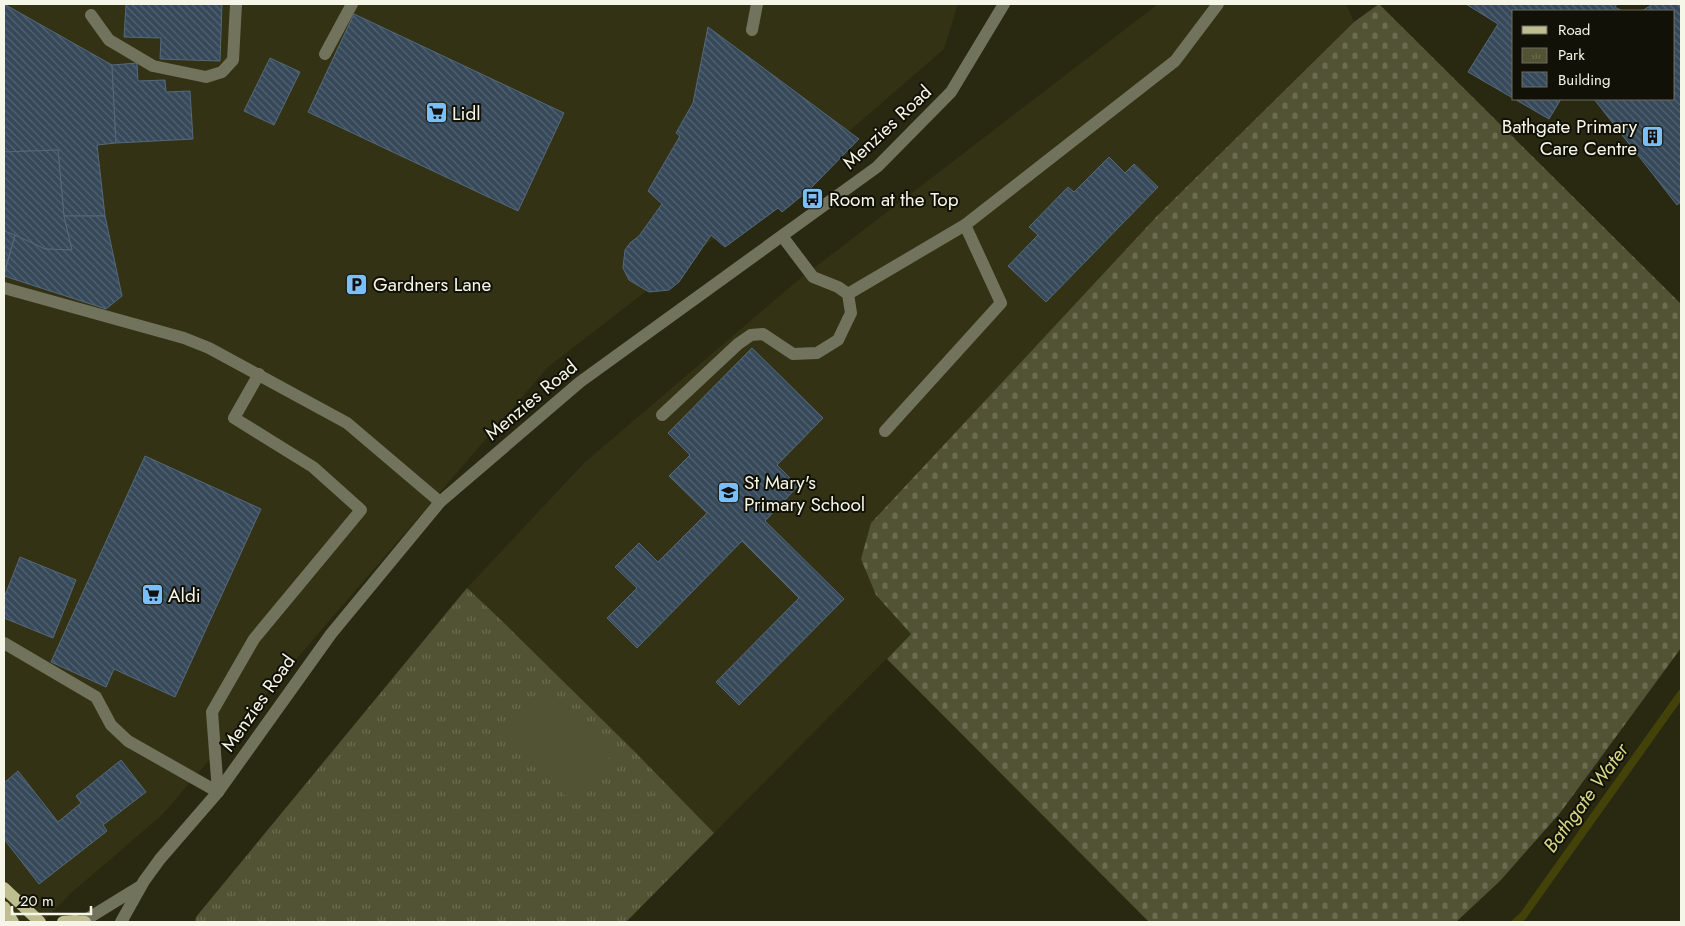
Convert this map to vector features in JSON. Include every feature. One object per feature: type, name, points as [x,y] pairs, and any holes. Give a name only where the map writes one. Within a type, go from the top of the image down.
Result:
[{"type":"main road","points":[[4,888],[40,922]]},
{"type":"main road","points":[[4,907],[13,922]]},
{"type":"main road","points":[[63,922],[83,922]]},
{"type":"street","points":[[91,15],[109,40],[153,66],[206,77],[222,72],[233,60],[236,4]]},
{"type":"street","points":[[325,54],[352,4]]},
{"type":"street","points":[[752,30],[757,4]]},
{"type":"street","name":"Menzies Road","points":[[121,922],[139,887],[160,859],[218,792],[330,634],[440,502],[580,382],[877,167],[951,92],[1004,4]]},
{"type":"street","points":[[848,294],[965,225],[1175,61],[1218,4]]},
{"type":"street","points":[[885,431],[1001,303],[965,225]]},
{"type":"street","points":[[662,415],[738,344],[751,335],[763,334],[793,354],[817,353],[838,340],[851,313],[848,294],[838,287],[813,277],[782,236]]},
{"type":"street","points":[[4,288],[184,338],[209,348],[347,423],[440,502]]},
{"type":"street","points":[[218,792],[212,712],[254,639],[360,510],[313,467],[234,418],[259,374]]},
{"type":"street","points":[[4,643],[96,697],[111,726],[128,741],[218,792]]},
{"type":"street","name":"Menzies Road","points":[[83,922],[139,887]]},
{"type":"shaded area","points":[[4,4],[958,4],[944,49],[816,160],[548,367],[162,815],[70,894],[43,922],[4,922]]},
{"type":"shaded area","name":"St Mary's Primary School","points":[[1158,4],[1346,4],[1354,22],[1158,215],[871,523],[876,595],[911,634],[626,922],[193,922],[467,588],[584,463],[797,281]]},
{"type":"green space","points":[[1379,4],[1681,304],[1681,648],[1560,813],[1500,881],[1456,922],[1149,922],[887,659],[911,634],[876,595],[861,559],[871,523],[1158,215],[1354,22]]},
{"type":"green space","points":[[467,588],[634,751],[714,833],[626,922],[195,922],[196,917]]},
{"type":"green space","points":[[544,687],[611,756],[567,798],[501,729]]},
{"type":"building","points":[[4,4],[112,65],[116,143],[97,145],[105,216],[64,216],[58,150],[4,152]]},
{"type":"building","points":[[126,4],[222,4],[220,61],[160,59],[161,38],[124,37]]},
{"type":"building","name":"Bathgate Primary Care Centre","points":[[1466,4],[1617,4],[1615,7],[1620,10],[1512,10],[1512,98],[1468,72],[1498,24]]},
{"type":"building","name":"Bathgate Primary Care Centre","points":[[1653,4],[1678,4],[1681,7],[1681,202],[1677,205],[1595,100],[1675,100],[1675,10],[1644,10]]},
{"type":"building","name":"Lidl","points":[[354,14],[564,113],[518,211],[308,112]]},
{"type":"building","points":[[708,27],[859,139],[810,189],[782,212],[778,208],[725,247],[711,235],[679,282],[669,290],[649,292],[629,280],[623,268],[625,250],[639,236],[662,204],[648,191],[680,136],[676,133],[693,103]]},
{"type":"building","points":[[270,58],[300,72],[274,125],[244,111]]},
{"type":"building","points":[[137,63],[138,81],[165,80],[166,92],[190,91],[193,139],[116,143],[112,65]]},
{"type":"building","points":[[1517,100],[1560,100],[1549,119]]},
{"type":"building","points":[[58,150],[64,216],[72,250],[45,249],[4,231],[4,152]]},
{"type":"building","points":[[1109,157],[1125,173],[1134,164],[1158,187],[1046,302],[1008,266],[1038,235],[1029,227],[1068,187],[1074,192]]},
{"type":"building","points":[[64,216],[105,216],[122,296],[106,309],[4,276],[15,235],[45,249],[72,250]]},
{"type":"building","points":[[4,231],[15,235],[4,272]]},
{"type":"building","points":[[752,348],[823,418],[777,465],[798,486],[765,521],[844,599],[739,705],[716,682],[799,598],[742,541],[637,648],[607,618],[637,588],[615,567],[639,543],[658,562],[707,513],[669,476],[690,455],[668,433]]},
{"type":"building","name":"Aldi","points":[[145,456],[261,509],[175,697],[114,669],[106,687],[51,662]]},
{"type":"building","points":[[20,557],[76,580],[53,638],[4,618],[4,598]]},
{"type":"building","points":[[121,760],[146,792],[103,825],[107,831],[39,884],[4,839],[4,783],[18,771],[58,822],[81,803],[76,796]]},
{"type":"waterway","name":"Bathgate Water","points":[[1516,922],[1523,916],[1681,694]]},
{"type":"place","name":"Lidl","points":[[436,113]]},
{"type":"place","name":"Bathgate Primary Care Centre","points":[[1653,137]]},
{"type":"place","name":"Room at the Top","points":[[813,199]]},
{"type":"place","name":"Gardners Lane","points":[[357,284]]},
{"type":"place","name":"St Mary's Primary School","points":[[728,493]]},
{"type":"place","name":"Aldi","points":[[152,595]]}]
